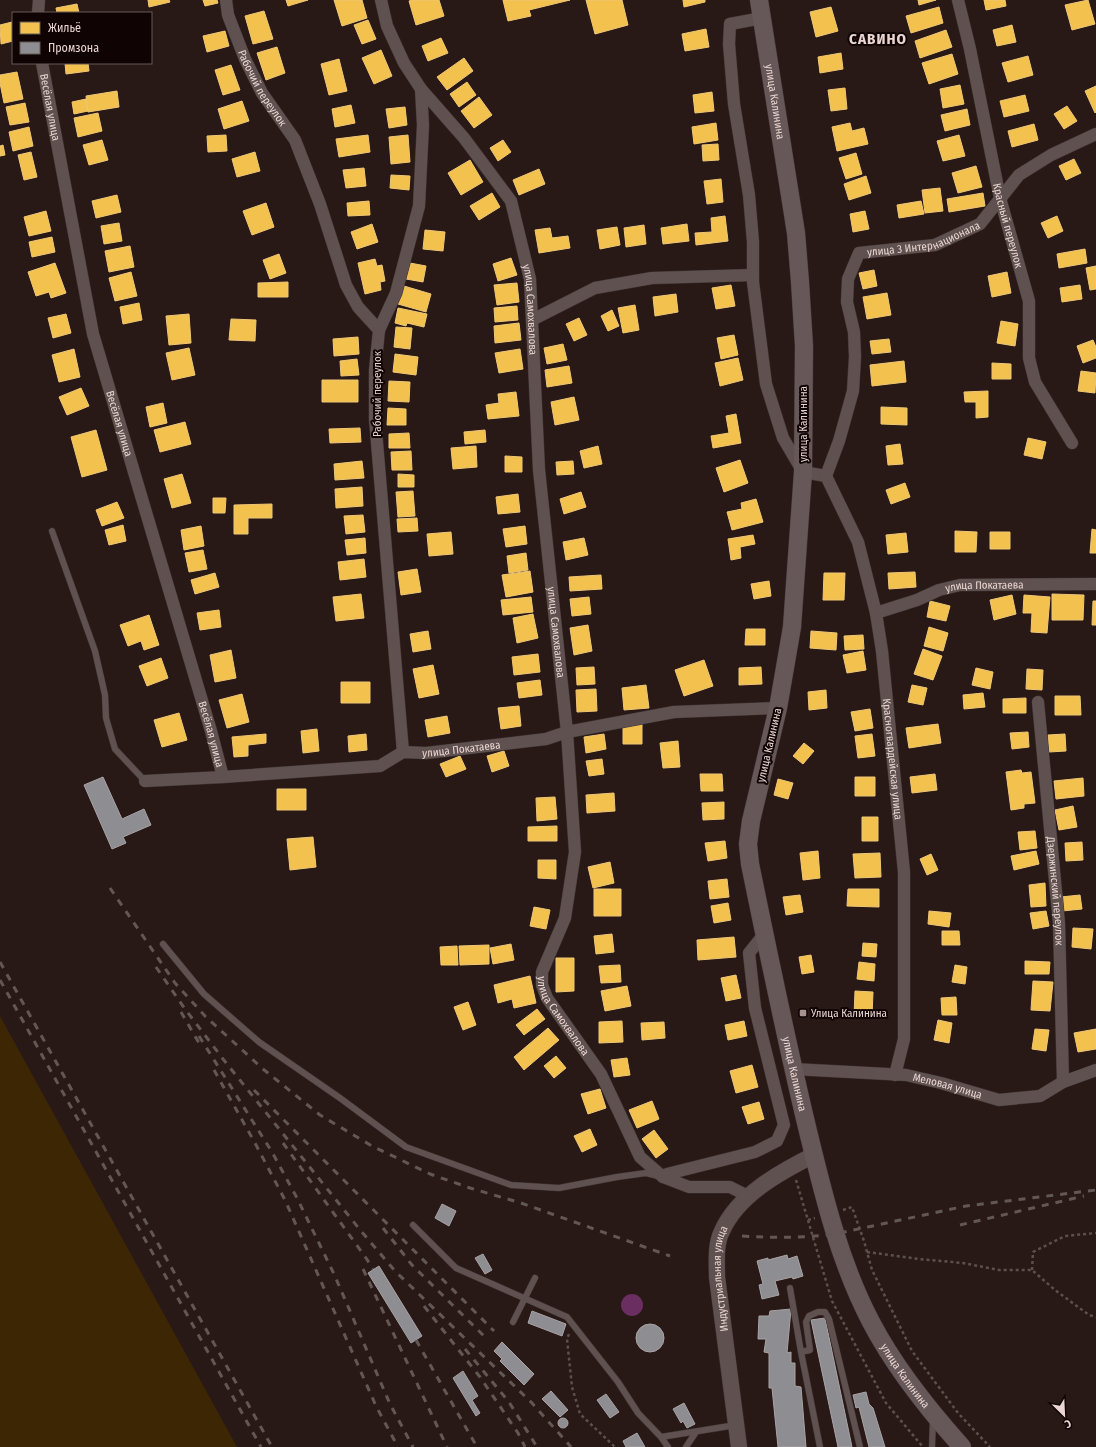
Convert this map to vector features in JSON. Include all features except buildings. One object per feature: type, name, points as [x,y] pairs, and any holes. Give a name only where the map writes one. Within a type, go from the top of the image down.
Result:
[{"type":"main road","name":"улица Калинина","points":[[759,0],[796,233],[804,346],[803,472],[792,627],[778,708],[751,821],[748,844],[750,864],[793,1069],[835,1234],[848,1271],[870,1322],[898,1370],[933,1415],[962,1447]]},
{"type":"street","points":[[38,12],[39,0]]},
{"type":"street","name":"Рабочий переулок","points":[[226,0],[228,14],[245,59],[262,93],[295,140],[320,204],[346,285],[358,307],[379,330],[375,370],[375,419],[403,752]]},
{"type":"street","name":"улица Самохвалова","points":[[381,0],[388,26],[404,63],[421,89],[464,138],[511,201],[530,279],[539,470],[567,732],[574,852],[565,918],[542,972],[542,985],[547,998],[601,1074],[640,1157],[663,1178],[689,1187],[730,1187],[748,1196]]},
{"type":"street","name":"Красный переулок","points":[[958,0],[970,49],[1000,198],[1028,301],[1030,358],[1035,382],[1072,443]]},
{"type":"street","points":[[762,18],[730,24],[729,44],[734,104],[749,195],[753,242],[753,275],[766,384],[782,438],[803,472],[826,476]]},
{"type":"street","name":"Весёлая улица","points":[[42,64],[94,334],[209,723],[223,777]]},
{"type":"street","points":[[379,330],[396,293],[419,206],[423,125],[421,89]]},
{"type":"street","name":"улица 3 Интернационала","points":[[826,476],[839,441],[852,391],[855,357],[854,338],[847,302],[848,279],[859,253],[935,246],[980,224],[1018,175],[1051,155],[1096,134]]},
{"type":"street","points":[[532,320],[595,288],[652,278],[753,275]]},
{"type":"street","name":"Красногвардейская улица","points":[[826,476],[858,542],[876,613],[882,652],[904,872],[904,1039],[895,1075]]},
{"type":"street","name":"улица Покатаева","points":[[876,613],[917,600],[939,590],[960,585],[1096,584]]},
{"type":"street","name":"Дзержинский переулок","points":[[1038,702],[1059,923],[1063,1082]]},
{"type":"street","name":"улица Покатаева","points":[[403,752],[426,752],[546,739],[567,732],[674,712],[778,708]]},
{"type":"street","points":[[145,781],[380,766],[403,752]]},
{"type":"street","points":[[663,1178],[667,1174],[755,1152],[777,1141],[784,1125],[755,1008],[749,952],[765,933]]},
{"type":"street","name":"Меловая улица","points":[[793,1069],[906,1075],[941,1083],[999,1100],[1040,1096],[1063,1082],[1096,1070]]},
{"type":"street","name":"Индустриальная улица","points":[[739,1447],[716,1255],[721,1232],[731,1216],[748,1196],[792,1166],[814,1155]]},
{"type":"lane","points":[[52,531],[95,651],[105,695],[106,718],[115,749],[145,781]]},
{"type":"lane","points":[[163,944],[204,994],[259,1042],[340,1098],[406,1147],[511,1185],[559,1188],[646,1173],[663,1178]]},
{"type":"lane","points":[[413,1225],[456,1268],[568,1317],[618,1382],[638,1413],[661,1437],[668,1447]]},
{"type":"lane","points":[[513,1322],[526,1299],[535,1278]]},
{"type":"lane","points":[[790,1288],[820,1447]]},
{"type":"lane","points":[[801,1352],[810,1350],[806,1322],[809,1316],[818,1312],[825,1312],[829,1319],[860,1447]]},
{"type":"lane","points":[[932,1447],[933,1415]]},
{"type":"lane","points":[[661,1437],[736,1425]]},
{"type":"lane","points":[[686,1447],[696,1432]]},
{"type":"path","points":[[792,1166],[832,1301],[886,1403],[923,1447]]},
{"type":"path","points":[[852,1207],[872,1270],[912,1351],[958,1413],[990,1447]]},
{"type":"path","points":[[1032,1270],[1033,1252],[1065,1236],[1096,1233]]},
{"type":"path","points":[[867,1252],[963,1263],[999,1270],[1032,1270],[1055,1290],[1089,1315],[1096,1317]]},
{"type":"path","points":[[573,1324],[567,1339],[572,1387],[580,1414],[615,1447]]},
{"type":"shaded area","points":[[0,1016],[237,1447],[0,1447]]},
{"type":"shaded area","points":[[632,1294],[640,1297],[643,1305],[640,1313],[632,1316],[624,1313],[621,1305],[624,1297]]},
{"type":"railway","points":[[110,888],[175,983],[205,1016],[263,1069],[320,1115],[372,1146],[430,1174],[521,1203],[670,1256]]},
{"type":"railway","points":[[0,962],[272,1447]]},
{"type":"railway","points":[[156,967],[185,1009],[223,1059],[361,1231],[395,1271],[532,1403],[571,1447]]},
{"type":"railway","points":[[0,980],[261,1447]]},
{"type":"railway","points":[[181,1012],[199,1043]]},
{"type":"railway","points":[[199,1036],[272,1152],[297,1198],[334,1274],[390,1404],[413,1447]]},
{"type":"railway","points":[[214,1070],[285,1200],[376,1406],[398,1447]]},
{"type":"railway","points":[[254,1090],[494,1331]]},
{"type":"railway","points":[[283,1143],[373,1269]]},
{"type":"railway","points":[[742,1236],[789,1237],[835,1234],[966,1206],[1096,1190]]},
{"type":"railway","points":[[960,1225],[1084,1196]]},
{"type":"railway","points":[[383,1228],[412,1265],[486,1338]]},
{"type":"railway","points":[[363,1269],[447,1447]]},
{"type":"railway","points":[[424,1306],[480,1377],[518,1433],[525,1447]]},
{"type":"railway","points":[[416,1340],[477,1447]]},
{"type":"railway","points":[[465,1349],[509,1402],[537,1447]]},
{"type":"place","name":"Улица Калинина","points":[[803,1013]]},
{"type":"district","name":"САВИНО","points":[[878,39]]}]
